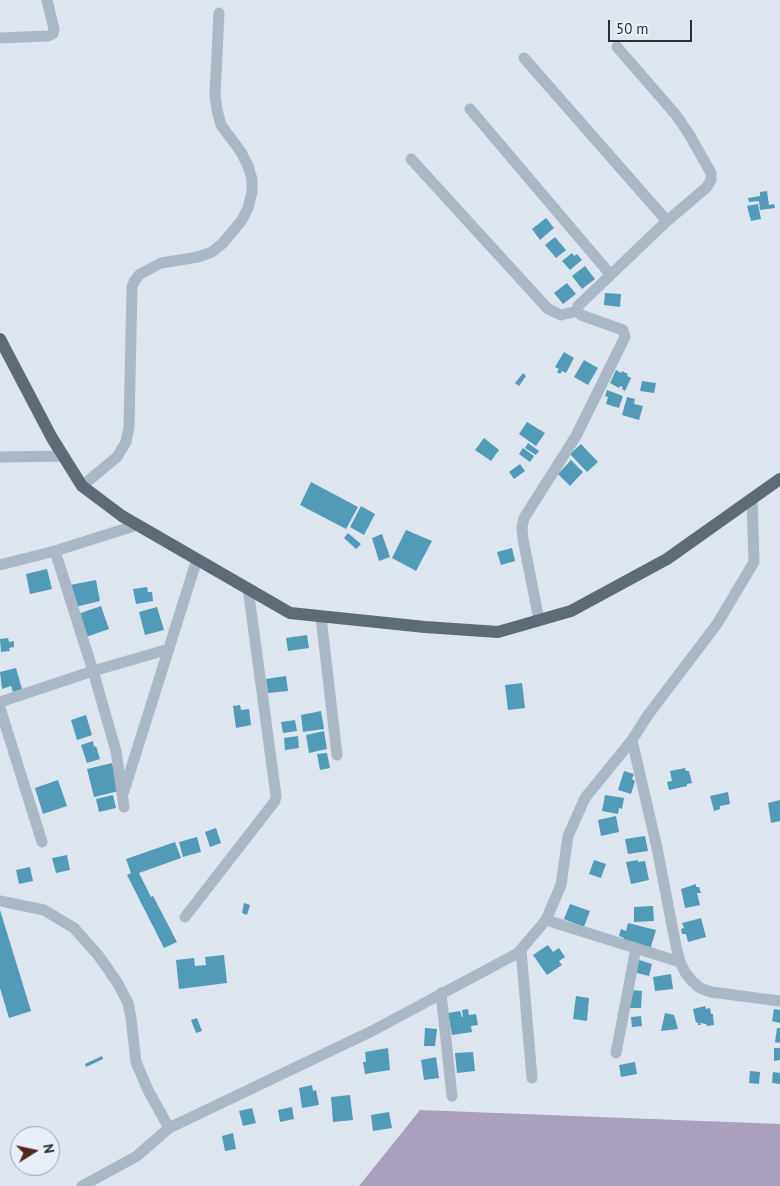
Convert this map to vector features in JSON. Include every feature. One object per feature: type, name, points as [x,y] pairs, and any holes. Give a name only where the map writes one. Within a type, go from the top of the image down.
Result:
[{"type":"main road","points":[[0,339],[52,438],[82,486],[122,516],[290,613],[426,627],[498,632],[570,611],[667,559],[780,479]]},
{"type":"street","points":[[0,38],[48,36],[53,34],[54,29],[47,0]]},
{"type":"street","points":[[82,486],[117,457],[126,442],[130,427],[132,287],[135,280],[140,274],[161,263],[198,257],[212,252],[223,243],[242,220],[248,208],[252,192],[252,179],[248,166],[241,152],[221,125],[217,110],[215,95],[219,13]]},
{"type":"street","points":[[577,311],[578,306],[610,274],[667,220],[707,187],[711,180],[711,173],[676,115],[617,47]]},
{"type":"street","points":[[524,58],[667,220]]},
{"type":"street","points":[[470,109],[610,274]]},
{"type":"street","points":[[411,159],[548,309],[561,315],[577,311]]},
{"type":"street","points":[[539,620],[523,539],[522,527],[524,518],[576,436],[625,337],[623,330],[581,315],[577,311]]},
{"type":"street","points":[[0,457],[64,456]]},
{"type":"street","points":[[88,1185],[137,1156],[169,1128],[372,1031],[521,950],[546,920],[561,885],[568,836],[585,798],[632,740],[648,714],[717,624],[754,562],[752,498]]},
{"type":"street","points":[[0,565],[55,551],[137,525]]},
{"type":"street","points":[[55,551],[116,751],[123,801],[197,559]]},
{"type":"street","points":[[185,917],[275,801],[276,796],[248,588]]},
{"type":"street","points":[[321,616],[337,755]]},
{"type":"street","points":[[0,702],[169,648]]},
{"type":"street","points":[[0,708],[42,842]]},
{"type":"street","points":[[632,740],[658,848],[680,962],[692,981],[700,988],[711,992],[780,1001]]},
{"type":"street","points":[[0,901],[44,910],[74,928],[98,955],[117,982],[128,1003],[136,1062],[148,1090],[169,1128]]},
{"type":"street","points":[[546,920],[680,962]]},
{"type":"street","points":[[616,1053],[636,948]]},
{"type":"street","points":[[521,950],[532,1078]]},
{"type":"street","points":[[441,993],[452,1096]]},
{"type":"shaded area","points":[[420,1110],[780,1124],[780,1186],[359,1186]]},
{"type":"building","points":[[767,191],[769,205],[774,204],[775,208],[760,210],[759,201],[749,202],[748,198],[760,196],[760,192]]},
{"type":"building","points":[[758,204],[761,219],[751,221],[747,206]]},
{"type":"building","points":[[546,218],[554,228],[540,240],[532,229]]},
{"type":"building","points":[[555,237],[566,250],[556,258],[545,245]]},
{"type":"building","points":[[572,253],[574,256],[577,254],[582,260],[570,270],[562,261]]},
{"type":"building","points":[[585,266],[595,279],[582,289],[572,276]]},
{"type":"building","points":[[567,283],[576,294],[563,304],[554,293]]},
{"type":"building","points":[[605,293],[621,294],[620,307],[604,305]]},
{"type":"building","points":[[564,352],[574,358],[566,373],[562,371],[560,374],[557,372],[559,369],[555,367]]},
{"type":"building","points":[[584,360],[598,368],[588,385],[574,377]]},
{"type":"building","points":[[616,370],[628,374],[627,376],[631,378],[625,391],[622,389],[623,387],[620,386],[619,388],[610,383]]},
{"type":"building","points":[[523,373],[526,376],[519,386],[515,383]]},
{"type":"building","points":[[642,381],[656,383],[654,393],[640,391]]},
{"type":"building","points":[[607,390],[623,396],[619,408],[606,404],[608,397],[605,396]]},
{"type":"building","points":[[627,397],[635,399],[634,404],[643,406],[639,420],[622,415]]},
{"type":"building","points":[[527,422],[545,433],[536,446],[519,434]]},
{"type":"building","points":[[484,438],[499,450],[491,461],[475,450]]},
{"type":"building","points":[[528,443],[539,451],[536,455],[525,448]]},
{"type":"building","points":[[581,444],[598,462],[587,472],[570,454]]},
{"type":"building","points":[[523,448],[534,456],[530,462],[519,454]]},
{"type":"building","points":[[571,460],[583,472],[570,486],[558,474]]},
{"type":"building","points":[[520,464],[525,471],[514,479],[509,472]]},
{"type":"building","points":[[311,482],[358,507],[346,529],[300,505]]},
{"type":"building","points":[[361,506],[375,514],[364,535],[350,527]]},
{"type":"building","points":[[406,530],[432,541],[416,571],[392,558]]},
{"type":"building","points":[[348,533],[361,544],[356,549],[344,538]]},
{"type":"building","points":[[382,534],[390,557],[379,561],[372,538]]},
{"type":"building","points":[[512,548],[515,561],[501,565],[497,552]]},
{"type":"building","points":[[47,569],[52,589],[30,594],[26,574]]},
{"type":"building","points":[[96,580],[100,601],[75,607],[70,585]]},
{"type":"building","points":[[147,587],[148,592],[152,592],[153,601],[136,604],[133,589]]},
{"type":"building","points":[[101,606],[109,629],[86,637],[78,614]]},
{"type":"building","points":[[157,607],[164,630],[145,635],[139,612]]},
{"type":"building","points":[[307,635],[309,648],[288,651],[286,638]]},
{"type":"building","points":[[8,638],[9,642],[14,641],[14,647],[9,648],[10,651],[1,652],[0,639]]},
{"type":"building","points":[[16,668],[22,689],[13,692],[11,686],[2,689],[0,672]]},
{"type":"building","points":[[286,676],[288,691],[268,693],[266,679]]},
{"type":"building","points":[[522,683],[525,708],[508,710],[505,685]]},
{"type":"building","points":[[240,705],[241,710],[249,709],[251,725],[236,728],[233,706]]},
{"type":"building","points":[[321,711],[324,729],[303,732],[301,715]]},
{"type":"building","points":[[86,715],[92,735],[77,740],[71,720]]},
{"type":"building","points":[[295,720],[297,731],[283,733],[281,722]]},
{"type":"building","points":[[324,731],[327,749],[309,753],[306,735]]},
{"type":"building","points":[[298,736],[299,748],[285,750],[284,738]]},
{"type":"building","points":[[93,741],[100,759],[87,763],[81,745]]},
{"type":"building","points":[[327,753],[330,768],[320,770],[317,754]]},
{"type":"building","points":[[112,763],[119,791],[94,797],[87,769]]},
{"type":"building","points":[[685,768],[686,771],[689,771],[692,783],[669,790],[667,782],[672,781],[670,771]]},
{"type":"building","points":[[624,771],[634,774],[632,779],[635,781],[631,794],[618,790]]},
{"type":"building","points":[[58,780],[67,806],[43,814],[35,788]]},
{"type":"building","points":[[728,792],[730,804],[720,806],[720,809],[714,811],[710,796]]},
{"type":"building","points":[[113,795],[116,808],[99,812],[96,799]]},
{"type":"building","points":[[605,795],[624,798],[622,809],[619,808],[618,814],[602,811]]},
{"type":"building","points":[[780,800],[780,821],[771,823],[768,803]]},
{"type":"building","points":[[616,816],[619,832],[601,836],[598,820]]},
{"type":"building","points":[[216,828],[221,843],[210,847],[205,832]]},
{"type":"building","points":[[645,836],[648,851],[628,854],[625,839]]},
{"type":"building","points":[[197,837],[201,852],[183,857],[179,842]]},
{"type":"building","points":[[175,842],[181,858],[139,873],[177,942],[164,948],[127,875],[131,873],[126,859]]},
{"type":"building","points":[[67,855],[70,870],[56,873],[52,858]]},
{"type":"building","points":[[594,860],[606,864],[601,878],[589,874]]},
{"type":"building","points":[[638,860],[638,862],[645,861],[649,880],[631,884],[626,862]]},
{"type":"building","points":[[30,867],[33,881],[19,884],[16,870]]},
{"type":"building","points":[[696,884],[701,893],[697,893],[700,905],[685,908],[681,889]]},
{"type":"building","points":[[244,903],[250,905],[247,915],[242,913]]},
{"type":"building","points":[[570,904],[590,911],[584,927],[564,919]]},
{"type":"building","points":[[653,906],[654,921],[634,922],[634,907]]},
{"type":"building","points":[[0,910],[31,1011],[9,1018],[0,988]]},
{"type":"building","points":[[701,918],[706,937],[688,942],[686,934],[682,934],[681,929],[684,928],[682,923]]},
{"type":"building","points":[[628,923],[656,930],[650,950],[622,942],[624,938],[619,936],[621,929],[626,931]]},
{"type":"building","points":[[548,945],[553,952],[559,948],[565,957],[559,961],[562,965],[547,975],[533,955]]},
{"type":"building","points":[[224,955],[227,983],[179,989],[176,960],[194,958],[195,966],[206,965],[205,957]]},
{"type":"building","points":[[636,959],[652,964],[649,976],[633,972]]},
{"type":"building","points":[[671,974],[673,989],[655,991],[653,977]]},
{"type":"building","points":[[631,990],[642,991],[641,1008],[630,1008]]},
{"type":"building","points":[[576,996],[589,998],[587,1021],[573,1019]]},
{"type":"building","points":[[705,1006],[706,1009],[710,1008],[711,1014],[713,1014],[714,1025],[707,1026],[700,1023],[701,1025],[698,1025],[698,1022],[696,1023],[693,1009]]},
{"type":"building","points":[[468,1009],[469,1015],[476,1014],[478,1025],[471,1026],[472,1032],[452,1035],[448,1013],[460,1011],[463,1017],[462,1010]]},
{"type":"building","points":[[774,1009],[780,1010],[780,1023],[772,1021]]},
{"type":"building","points":[[665,1013],[674,1015],[678,1029],[661,1031]]},
{"type":"building","points":[[641,1016],[642,1026],[632,1027],[631,1017]]},
{"type":"building","points":[[197,1018],[202,1031],[196,1033],[191,1020]]},
{"type":"building","points":[[425,1028],[437,1029],[435,1046],[424,1046]]},
{"type":"building","points":[[777,1028],[780,1028],[780,1043],[775,1042]]},
{"type":"building","points":[[388,1048],[390,1070],[365,1074],[363,1062],[366,1062],[365,1052]]},
{"type":"building","points":[[774,1048],[780,1048],[780,1060],[774,1061]]},
{"type":"building","points":[[473,1052],[475,1071],[457,1073],[455,1053]]},
{"type":"building","points":[[102,1056],[103,1059],[86,1067],[85,1064]]},
{"type":"building","points":[[436,1057],[439,1078],[424,1080],[421,1060]]},
{"type":"building","points":[[635,1062],[637,1074],[621,1077],[619,1065]]},
{"type":"building","points":[[750,1071],[760,1072],[759,1084],[749,1083]]},
{"type":"building","points":[[773,1072],[780,1073],[780,1084],[772,1083]]},
{"type":"building","points":[[312,1085],[313,1091],[316,1090],[319,1105],[302,1108],[299,1088]]},
{"type":"building","points":[[350,1095],[353,1120],[333,1122],[331,1097]]},
{"type":"building","points":[[292,1107],[294,1119],[280,1122],[278,1110]]},
{"type":"building","points":[[252,1108],[256,1123],[243,1126],[239,1111]]},
{"type":"building","points":[[389,1112],[392,1128],[373,1131],[371,1115]]},
{"type":"building","points":[[233,1133],[236,1149],[225,1151],[222,1136]]}]
